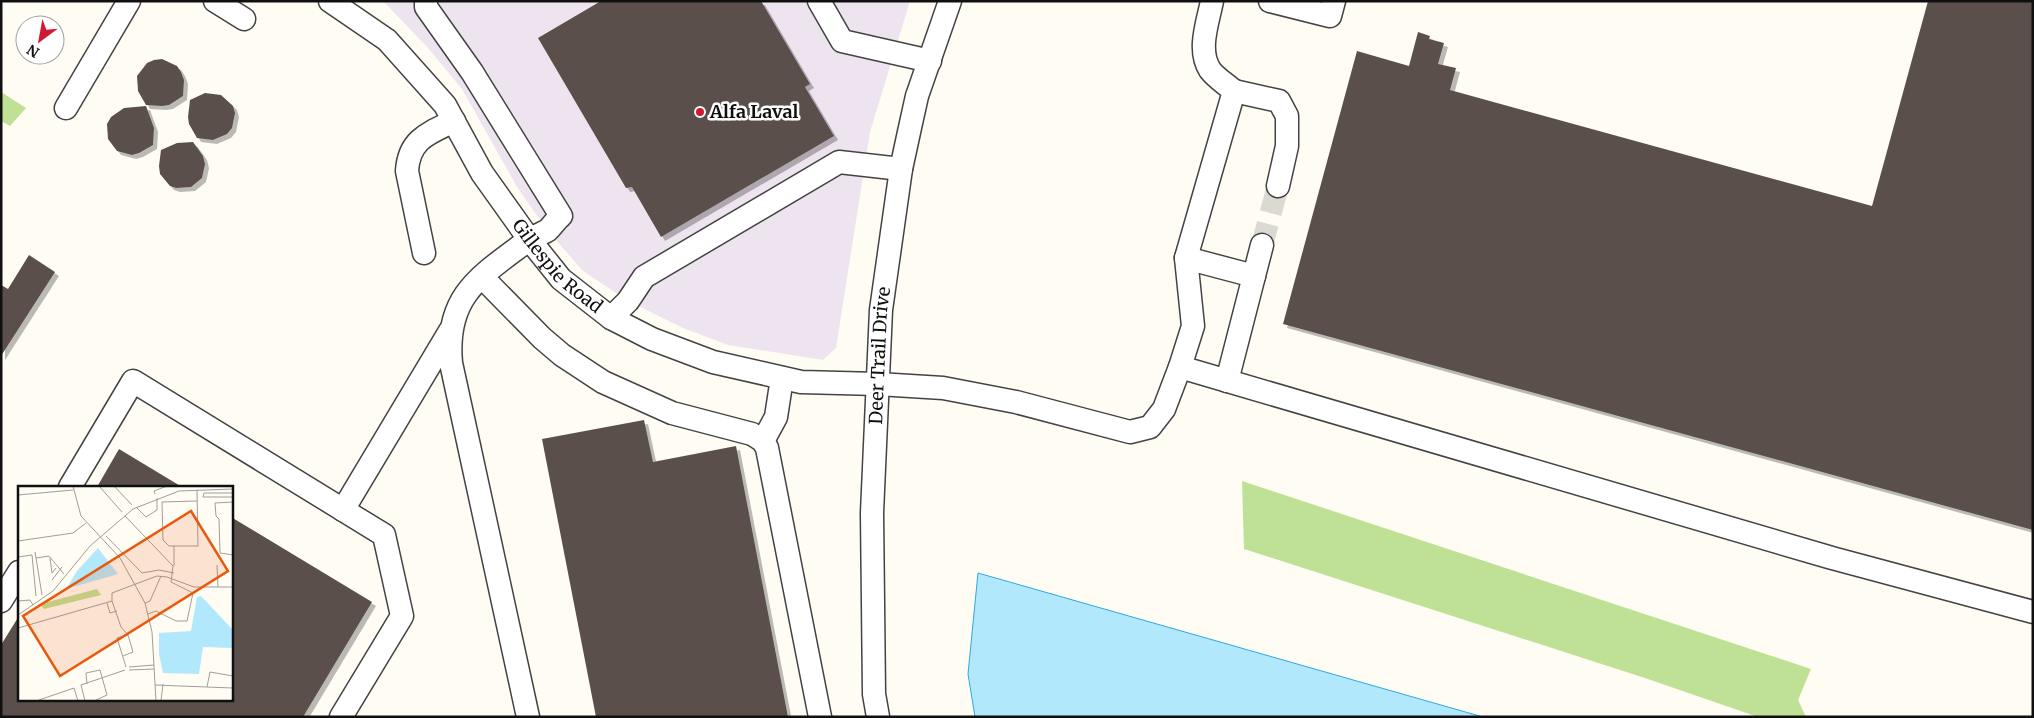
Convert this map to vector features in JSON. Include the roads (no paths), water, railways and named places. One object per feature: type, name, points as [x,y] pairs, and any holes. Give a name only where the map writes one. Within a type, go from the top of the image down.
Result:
[{"type":"street","points":[[66,108],[129,1]]},
{"type":"street","points":[[214,1],[244,19]]},
{"type":"street","name":"Gillespie Road","points":[[330,1],[387,40],[445,105],[482,173],[538,235],[561,279],[611,318],[652,339],[713,362],[801,382],[943,388],[1016,402],[1130,432],[1150,427],[1164,409],[1180,368],[1193,326],[1186,258]]},
{"type":"street","points":[[426,1],[426,7],[472,72],[561,216],[472,285],[464,296],[453,319],[449,341],[451,363],[528,717]]},
{"type":"street","points":[[819,1],[842,41],[930,61]]},
{"type":"street","name":"Deer Trail Drive","points":[[878,717],[874,694],[872,513],[881,310],[901,169],[917,96],[950,1]]},
{"type":"street","points":[[1212,1],[1204,38],[1204,57],[1211,71],[1234,90],[1279,101],[1288,116],[1288,146],[1278,186]]},
{"type":"street","points":[[1270,1],[1330,16],[1334,1]]},
{"type":"street","points":[[1234,90],[1186,258],[1254,276]]},
{"type":"street","points":[[424,254],[407,170],[410,152],[419,140],[454,121]]},
{"type":"street","points":[[611,318],[628,301],[644,277],[839,162],[901,169]]},
{"type":"street","points":[[1227,381],[1262,245]]},
{"type":"street","points":[[482,278],[542,338],[562,355],[603,382],[672,412],[752,434],[763,442],[767,448],[820,717]]},
{"type":"street","points":[[343,510],[452,328]]},
{"type":"street","points":[[1180,368],[1832,558],[2033,612]]},
{"type":"street","points":[[763,442],[776,418],[782,378]]},
{"type":"street","points":[[71,486],[133,381],[384,536],[402,616],[341,717]]},
{"type":"street","points":[[1,601],[18,574]]},
{"type":"water","points":[[978,573],[1483,717],[975,717],[968,674]]},
{"type":"tunnel","points":[[1262,245],[1278,186]]},
{"type":"place","name":"Alfa Laval","points":[[700,112]]}]
